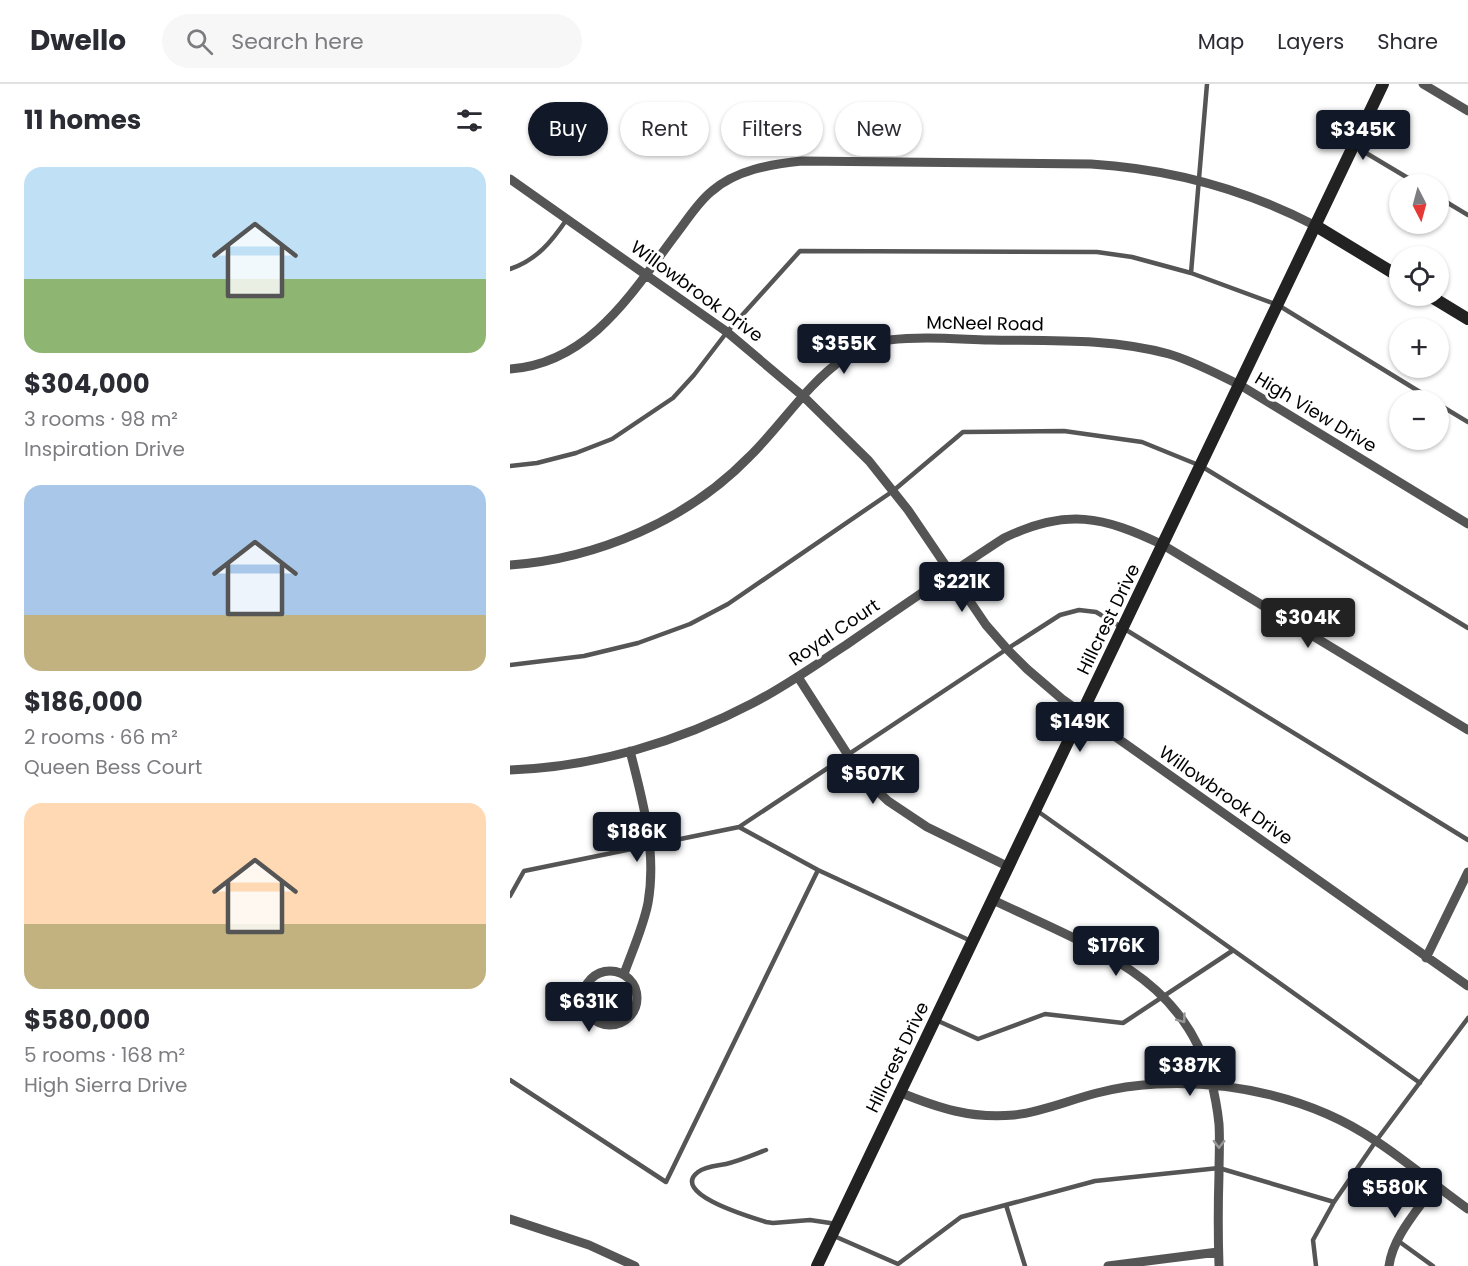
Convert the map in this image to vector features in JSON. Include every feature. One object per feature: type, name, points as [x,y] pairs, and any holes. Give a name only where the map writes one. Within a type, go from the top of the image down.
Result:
[{"type":"street","name":"Hillcrest Drive","points":[[817,1266],[1383,84]]},
{"type":"street","points":[[1424,84],[1468,111]]},
{"type":"street","points":[[510,369],[538,364],[561,354],[599,330],[620,310],[696,208],[712,191],[743,173],[782,163],[801,161],[1091,164],[1131,166],[1171,173],[1233,189],[1282,208],[1389,270]]},
{"type":"street","name":"Willowbrook Drive","points":[[510,179],[728,332],[804,397],[869,461],[893,491],[986,625],[1036,677],[1082,714],[1468,986]]},
{"type":"street","points":[[1447,306],[1468,319]]},
{"type":"street","name":"McNeel Road","points":[[510,565],[595,549],[665,520],[713,488],[748,459],[832,368],[854,353],[876,343],[909,338],[1109,343],[1170,355],[1240,385]]},
{"type":"street","name":"High View Drive","points":[[1240,385],[1468,524]]},
{"type":"street","name":"Royal Court","points":[[510,770],[574,764],[630,751],[656,744],[735,712],[798,677],[1004,538],[1023,528],[1055,520],[1091,519],[1107,522],[1131,529],[1163,545],[1468,730]]},
{"type":"street","points":[[798,677],[868,782],[904,813],[927,827],[1009,867]]},
{"type":"street","points":[[624,974],[648,903],[651,868],[643,802],[630,751]]},
{"type":"street","points":[[1426,957],[1468,872]]},
{"type":"street","points":[[993,900],[1103,953],[1143,978],[1184,1021],[1207,1065],[1213,1086],[1219,1127],[1219,1266]]},
{"type":"street","points":[[610,970],[624,974],[631,980],[637,995],[636,1006],[632,1014],[616,1024],[605,1025],[595,1021],[585,1009],[583,1001],[584,989],[588,981],[610,970]]},
{"type":"street","points":[[899,1092],[955,1112],[996,1116],[1036,1111],[1098,1092],[1154,1084],[1213,1086],[1271,1095],[1310,1106],[1344,1122],[1376,1141],[1468,1209]]},
{"type":"street","points":[[1389,1266],[1397,1240],[1435,1185]]},
{"type":"street","points":[[510,1219],[589,1245],[635,1266]]},
{"type":"street","points":[[1108,1266],[1218,1252]]},
{"type":"lane","points":[[1191,273],[1207,84]]},
{"type":"lane","points":[[1354,146],[1401,174]]},
{"type":"lane","points":[[1449,204],[1468,215]]},
{"type":"lane","points":[[510,269],[527,262],[540,252],[567,219]]},
{"type":"lane","points":[[510,466],[537,464],[576,453],[612,439],[673,398],[800,251],[1097,252],[1132,257],[1191,273],[1278,305],[1417,390]]},
{"type":"lane","points":[[1449,411],[1468,422]]},
{"type":"lane","points":[[510,665],[584,656],[638,643],[690,624],[728,604],[893,491],[963,432],[1064,431],[1143,442],[1201,466],[1468,628]]},
{"type":"lane","points":[[510,896],[524,871],[739,827],[1060,615],[1079,610],[1096,612],[1468,840]]},
{"type":"lane","points":[[1036,810],[1420,1083]]},
{"type":"lane","points":[[739,827],[818,870],[974,942]]},
{"type":"lane","points":[[510,1080],[666,1182],[818,870]]},
{"type":"lane","points":[[935,1020],[978,1039],[1045,1014],[1123,1023],[1232,951]]},
{"type":"lane","points":[[1316,1266],[1313,1240],[1334,1202],[1376,1141],[1468,1018]]},
{"type":"lane","points":[[766,1150],[698,1172],[694,1178],[694,1187],[697,1192],[713,1203],[766,1222],[810,1220],[898,1264],[961,1217],[1095,1181],[1219,1168],[1334,1202]]},
{"type":"lane","points":[[1006,1205],[1025,1266]]},
{"type":"lane","points":[[1397,1240],[1433,1266]]}]
